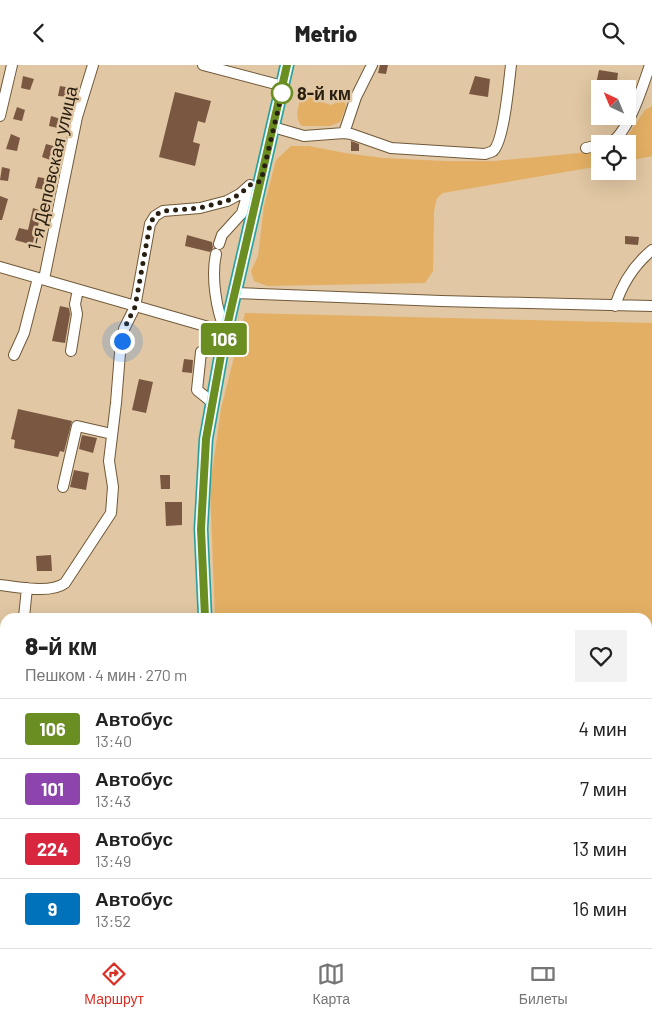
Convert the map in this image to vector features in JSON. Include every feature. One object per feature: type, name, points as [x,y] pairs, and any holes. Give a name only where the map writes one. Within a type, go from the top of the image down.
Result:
[{"type":"main road","points":[[205,613],[201,529],[206,439],[222,349],[256,183],[273,127],[287,65]]},
{"type":"street","points":[[0,116],[12,65]]},
{"type":"street","name":"1-я Деповская улица","points":[[14,355],[24,333],[41,279],[77,117],[93,65]]},
{"type":"street","points":[[203,65],[283,86]]},
{"type":"street","points":[[344,133],[356,97],[372,65]]},
{"type":"street","points":[[273,127],[304,136],[344,133],[391,148],[485,153],[493,151],[498,142],[502,126],[512,65]]},
{"type":"street","points":[[619,135],[629,119],[650,65]]},
{"type":"street","points":[[586,148],[591,147]]},
{"type":"street","points":[[226,332],[220,319],[213,267],[222,235],[242,213],[256,183]]},
{"type":"street","points":[[0,585],[50,589],[60,587],[65,583],[111,513],[113,487],[110,461],[120,353],[124,329],[135,307],[150,224],[155,215],[163,211],[200,208],[227,201],[256,183]]},
{"type":"street","points":[[615,306],[621,288],[644,257],[652,251]]},
{"type":"street","points":[[0,267],[226,332]]},
{"type":"street","points":[[71,351],[77,314],[75,304],[78,290]]},
{"type":"street","points":[[235,293],[441,301],[652,306]]},
{"type":"street","points":[[213,403],[197,390],[201,352],[222,349]]},
{"type":"street","points":[[63,487],[77,426],[112,434]]},
{"type":"street","points":[[24,613],[27,588]]},
{"type":"shaded area","points":[[305,92],[331,105],[342,100],[346,107],[340,122],[330,126],[302,126],[297,115],[302,94]]},
{"type":"shaded area","points":[[652,106],[652,156],[636,159],[636,135],[628,135],[645,110]]},
{"type":"shaded area","points":[[291,146],[309,146],[383,158],[445,161],[494,161],[591,152],[591,168],[443,193],[437,198],[434,211],[433,271],[425,283],[267,286],[254,281],[251,271],[258,256],[264,206],[276,160]]},
{"type":"shaded area","points":[[245,313],[652,323],[652,613],[215,613],[210,487],[221,409]]},
{"type":"building","points":[[380,65],[388,65],[386,74],[378,73]]},
{"type":"building","points":[[599,70],[618,73],[617,80],[597,80]]},
{"type":"building","points":[[23,76],[34,79],[30,90],[21,88]]},
{"type":"building","points":[[475,76],[490,79],[488,97],[469,94]]},
{"type":"building","points":[[60,86],[71,88],[69,97],[58,96]]},
{"type":"building","points":[[175,92],[211,101],[205,123],[198,121],[193,142],[200,144],[195,166],[159,157]]},
{"type":"building","points":[[17,107],[25,110],[22,121],[13,119]]},
{"type":"building","points":[[51,116],[64,120],[62,129],[49,126]]},
{"type":"building","points":[[11,134],[20,138],[17,151],[6,149]]},
{"type":"building","points":[[351,141],[359,144],[359,151],[351,151]]},
{"type":"building","points":[[46,144],[57,147],[53,161],[42,157]]},
{"type":"building","points":[[2,167],[10,169],[8,181],[0,180]]},
{"type":"building","points":[[38,177],[49,179],[46,190],[35,188]]},
{"type":"building","points":[[0,196],[8,199],[2,220],[0,220]]},
{"type":"building","points":[[33,208],[42,211],[33,245],[15,240],[19,228],[28,230]]},
{"type":"building","points":[[187,235],[212,242],[213,248],[210,252],[185,246]]},
{"type":"building","points":[[625,236],[639,237],[638,245],[625,244]]},
{"type":"building","points":[[60,306],[69,308],[70,314],[65,343],[52,341]]},
{"type":"building","points":[[184,359],[193,360],[192,373],[182,372]]},
{"type":"building","points":[[139,379],[153,382],[146,413],[132,410]]},
{"type":"building","points":[[18,409],[72,421],[64,452],[60,451],[58,457],[14,448],[15,440],[11,439]]},
{"type":"building","points":[[82,435],[97,438],[93,453],[79,449]]},
{"type":"building","points":[[74,470],[89,473],[86,490],[70,487]]},
{"type":"building","points":[[160,475],[170,475],[170,489],[161,489]]},
{"type":"building","points":[[165,502],[182,502],[182,525],[166,526]]},
{"type":"building","points":[[51,555],[52,571],[37,571],[36,556]]},
{"type":"bus line","name":"106","points":[[205,613],[201,529],[206,439],[223,344],[287,65]]},
{"type":"place","name":"8-й км","points":[[282,93]]},
{"type":"route","points":[[122,341],[124,329],[135,307],[150,224],[155,215],[163,211],[200,208],[227,201],[240,194],[250,185],[261,181],[282,93]]}]
